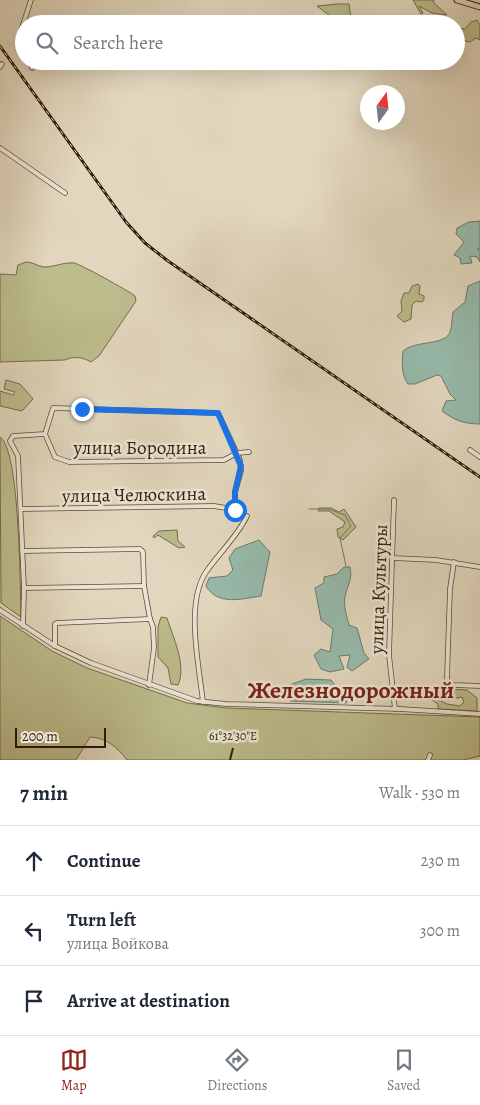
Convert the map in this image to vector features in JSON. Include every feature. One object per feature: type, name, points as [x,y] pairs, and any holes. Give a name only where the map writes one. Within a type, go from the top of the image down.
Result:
[{"type":"main road","points":[[457,0],[479,6]]},
{"type":"street","points":[[26,15],[31,0]]},
{"type":"street","points":[[0,148],[65,193]]},
{"type":"street","points":[[23,626],[24,588],[18,456],[10,438],[45,434],[53,408],[218,413],[237,453],[241,471],[235,492],[235,510]]},
{"type":"street","name":"улица Бородина","points":[[45,434],[55,456],[69,462],[224,460],[237,453],[249,452]]},
{"type":"street","points":[[470,450],[480,457]]},
{"type":"street","name":"улица Культуры","points":[[394,500],[389,655],[395,708]]},
{"type":"street","name":"улица Челюскина","points":[[21,509],[214,506],[235,510],[247,516],[241,528],[206,573],[200,584],[195,617],[203,702]]},
{"type":"street","points":[[22,551],[140,549],[145,558],[144,586],[153,627],[154,648],[150,685]]},
{"type":"street","points":[[393,558],[454,562],[480,567]]},
{"type":"street","points":[[454,562],[450,589],[448,682],[454,685],[480,686]]},
{"type":"street","points":[[24,588],[144,586]]},
{"type":"street","points":[[0,610],[54,646],[90,663],[203,702],[395,708],[480,714]]},
{"type":"street","points":[[54,646],[56,623],[150,619]]},
{"type":"street","points":[[428,760],[430,754]]},
{"type":"shaded area","points":[[413,0],[434,0],[433,2],[447,15],[432,13],[419,6],[423,13],[421,14]]},
{"type":"shaded area","points":[[349,4],[350,15],[329,15],[317,6]]},
{"type":"shaded area","points":[[477,20],[480,25],[480,40],[476,38],[470,42],[465,41],[465,29],[471,22]]},
{"type":"shaded area","points":[[480,221],[480,249],[477,249],[480,251],[480,262],[477,257],[470,256],[472,263],[461,264],[460,258],[454,255],[464,242],[456,234],[457,228],[469,222]]},
{"type":"shaded area","points":[[26,262],[44,267],[74,263],[135,296],[136,301],[99,356],[91,362],[75,358],[0,362],[0,274],[16,275],[18,265]]},
{"type":"shaded area","points":[[480,281],[480,424],[459,421],[442,411],[446,401],[456,400],[450,394],[441,376],[437,375],[415,384],[408,384],[404,376],[402,363],[403,351],[408,348],[436,341],[447,336],[451,330],[453,312],[465,302],[468,286]]},
{"type":"shaded area","points":[[418,284],[420,286],[419,294],[424,296],[424,300],[422,302],[416,301],[412,305],[411,319],[404,322],[397,316],[402,311],[401,301],[404,293],[409,293],[412,286]]},
{"type":"shaded area","points":[[6,380],[20,384],[33,399],[22,411],[0,406],[0,391],[13,395],[15,392],[4,389]]},
{"type":"shaded area","points":[[0,437],[7,447],[15,492],[18,521],[21,617],[1,603]]},
{"type":"shaded area","points":[[319,508],[331,508],[339,512],[344,509],[356,527],[343,540],[338,537],[337,529],[343,527],[345,522],[329,511],[318,511]]},
{"type":"shaded area","points":[[177,530],[178,541],[185,547],[179,548],[158,535],[154,538],[153,536],[159,531]]},
{"type":"shaded area","points":[[259,540],[270,552],[261,596],[230,600],[223,599],[211,592],[206,586],[209,578],[227,576],[233,570],[229,558],[235,549]]},
{"type":"shaded area","points":[[344,567],[350,567],[351,571],[345,600],[349,625],[357,628],[364,653],[369,659],[352,671],[347,667],[350,655],[339,656],[344,669],[330,672],[321,669],[314,655],[321,649],[330,652],[333,629],[321,620],[315,588],[324,583],[324,577],[337,574]]},
{"type":"shaded area","points":[[0,616],[52,651],[87,668],[187,703],[226,708],[480,717],[480,756],[463,760],[127,760],[111,744],[102,739],[90,737],[76,760],[0,760]]},
{"type":"shaded area","points":[[161,617],[167,618],[180,660],[181,669],[178,685],[171,684],[168,668],[158,657],[158,627]]},
{"type":"shaded area","points":[[306,679],[331,680],[336,686],[333,696],[341,692],[348,697],[346,703],[290,701],[288,692],[292,684]]},
{"type":"shaded area","points":[[451,689],[467,690],[477,698],[477,711],[438,709],[438,704],[432,700],[432,690],[436,690],[437,699],[447,704],[460,706],[464,702],[462,697],[448,700]]},
{"type":"waterway","points":[[309,509],[328,509],[345,515],[351,526],[340,538],[346,566]]},
{"type":"railway","points":[[0,46],[15,67]]},
{"type":"railway","points":[[17,70],[126,222],[145,243],[168,261],[480,477]]},
{"type":"district","name":"Железнодорожный","points":[[351,690]]},
{"type":"route","points":[[82,409],[206,411],[218,413],[240,460],[241,471],[234,498],[235,510]]}]
